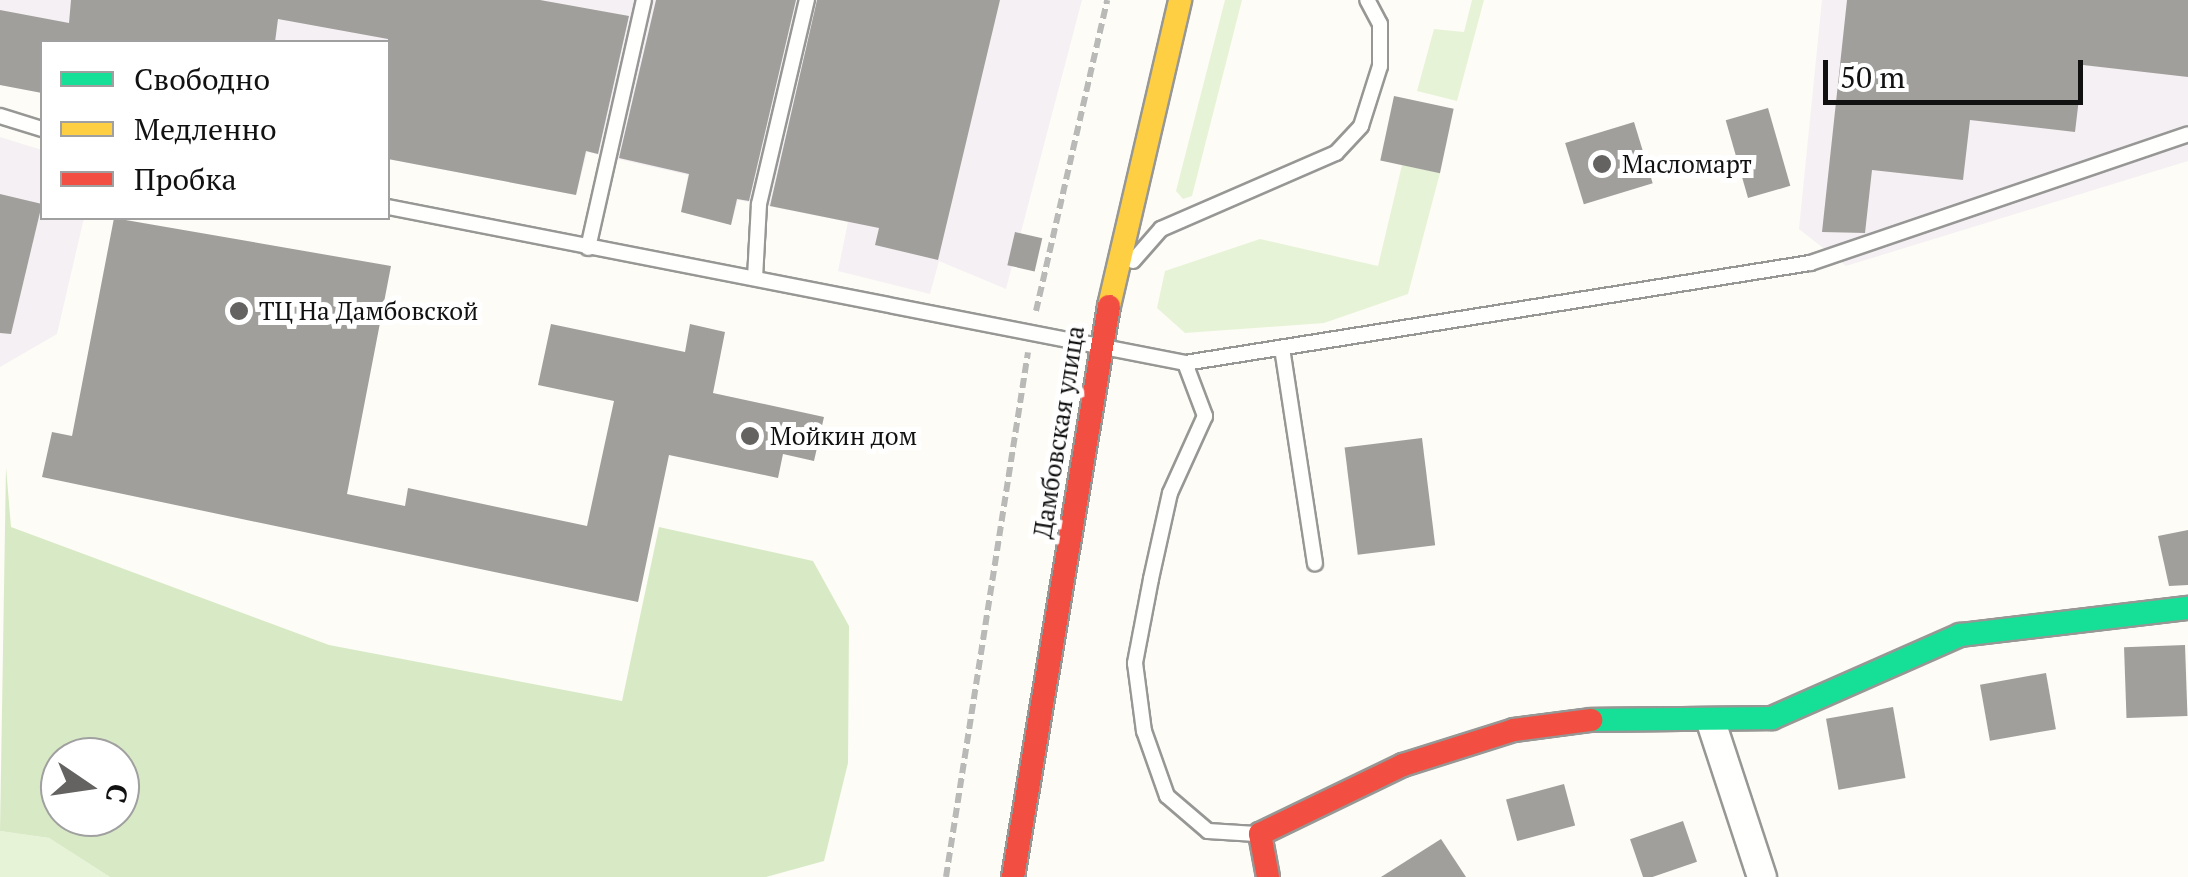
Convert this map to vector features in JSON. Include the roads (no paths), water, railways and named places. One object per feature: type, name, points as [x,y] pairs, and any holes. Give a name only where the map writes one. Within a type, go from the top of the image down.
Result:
[{"type":"street","name":"Дамбовская улица","points":[[1014,877],[1100,345],[1180,0]]},
{"type":"street","points":[[1268,877],[1260,834],[1403,765],[1514,730],[1627,715],[1712,726],[1772,718],[1960,635],[2016,621],[2102,624],[2188,608]]},
{"type":"street","points":[[1712,726],[1762,877]]},
{"type":"lane","points":[[588,248],[644,0]]},
{"type":"lane","points":[[755,278],[759,204],[807,0]]},
{"type":"lane","points":[[1112,284],[1161,230],[1336,153],[1361,126],[1380,66],[1380,24],[1367,0]]},
{"type":"lane","points":[[0,116],[40,127]]},
{"type":"lane","points":[[390,207],[1185,363],[1810,262],[2188,134]]},
{"type":"lane","points":[[1282,348],[1315,563]]},
{"type":"lane","points":[[1185,363],[1205,416],[1170,494],[1151,579],[1135,664],[1144,732],[1168,796],[1208,830],[1260,834]]},
{"type":"place","name":"Масломарт","points":[[1602,164]]},
{"type":"place","name":"ТЦ На Дамбовской","points":[[239,311]]},
{"type":"place","name":"Мойкин дом","points":[[750,436]]}]
